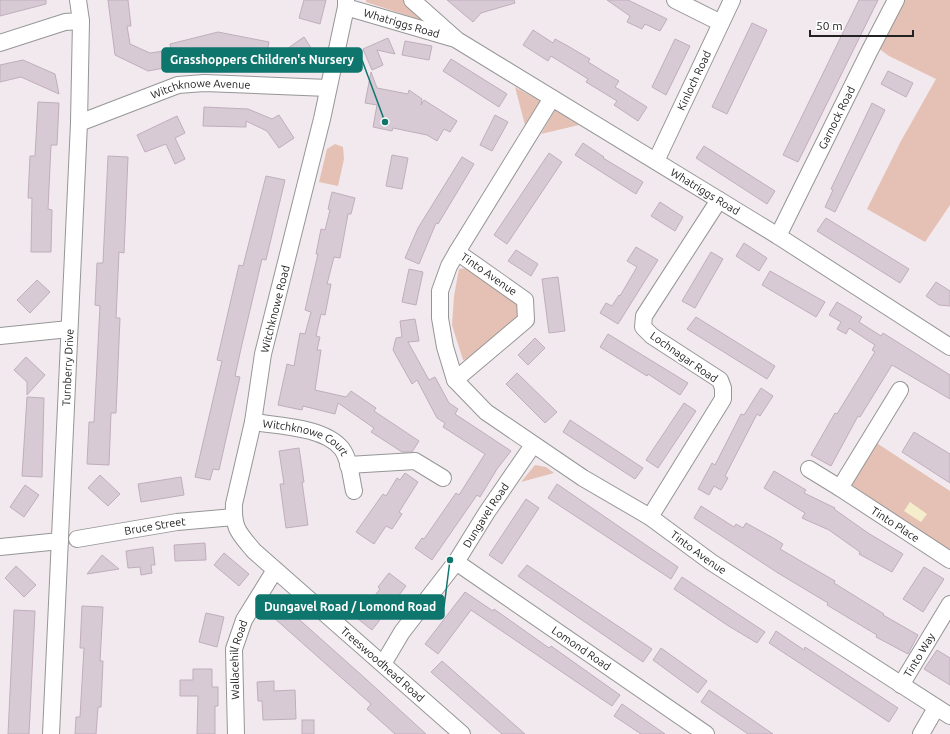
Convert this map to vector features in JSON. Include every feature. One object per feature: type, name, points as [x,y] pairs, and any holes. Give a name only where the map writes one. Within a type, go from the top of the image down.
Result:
[{"type":"street","name":"Turnberry Drive","points":[[51,734],[79,123],[81,20],[78,0]]},
{"type":"street","name":"Whatriggs Road","points":[[412,0],[457,40],[778,236],[950,347]]},
{"type":"street","points":[[675,0],[721,23]]},
{"type":"street","name":"Kinloch Road","points":[[656,161],[732,0]]},
{"type":"street","name":"Garnock Road","points":[[778,236],[896,0]]},
{"type":"street","name":"Whatriggs Road","points":[[346,4],[457,40]]},
{"type":"street","name":"Witchknowe Road","points":[[302,594],[254,551],[237,530],[234,517],[234,504],[253,422],[264,354],[321,124],[346,4]]},
{"type":"street","points":[[0,43],[65,22],[81,20]]},
{"type":"street","name":"Witchknowe Avenue","points":[[79,123],[178,85],[204,83],[328,88]]},
{"type":"street","name":"Tinto Avenue","points":[[552,98],[457,252],[449,266],[440,291],[440,318],[445,347],[455,380],[486,412],[533,445],[582,478],[650,517],[711,562],[950,716]]},
{"type":"street","name":"Lochnagar Road","points":[[650,517],[723,399],[723,388],[720,380],[652,336],[644,327],[644,316],[719,200]]},
{"type":"street","name":"Tinto Avenue","points":[[455,380],[526,320],[526,300],[457,252]]},
{"type":"street","points":[[0,336],[70,328]]},
{"type":"street","points":[[840,488],[900,390]]},
{"type":"street","name":"Witchknowe Court","points":[[253,422],[316,432],[334,442],[343,450],[354,490]]},
{"type":"street","name":"Dungavel Road","points":[[383,664],[402,632],[456,562],[487,512],[533,445]]},
{"type":"street","name":"Witchknowe Court","points":[[348,465],[415,461],[443,478]]},
{"type":"street","name":"Tinto Place","points":[[809,469],[950,560]]},
{"type":"street","name":"Bruce Street","points":[[77,538],[177,522],[234,517]]},
{"type":"street","points":[[0,546],[60,541]]},
{"type":"street","name":"Lomond Road","points":[[456,562],[706,734]]},
{"type":"street","name":"Wallacehill Road","points":[[236,734],[234,649],[244,620],[275,570]]},
{"type":"street","name":"Treeswoodhead Road","points":[[302,594],[462,734]]},
{"type":"street","name":"Tinto Way","points":[[901,685],[950,604]]},
{"type":"street","points":[[921,734],[936,708]]},
{"type":"shaded area","points":[[366,0],[413,0],[430,23],[366,2]]},
{"type":"shaded area","points":[[902,0],[950,0],[950,205],[925,242],[867,209],[901,141],[936,79],[889,56],[878,48]]},
{"type":"shaded area","points":[[515,87],[540,101],[525,125]]},
{"type":"shaded area","points":[[555,110],[579,125],[541,134]]},
{"type":"shaded area","points":[[335,144],[343,147],[344,159],[338,186],[319,182],[327,149]]},
{"type":"shaded area","points":[[468,268],[518,305],[519,317],[474,358],[463,360],[452,325],[454,296],[459,269]]},
{"type":"shaded area","points":[[872,440],[950,491],[950,558],[842,487]]},
{"type":"shaded area","points":[[535,465],[546,467],[554,473],[521,482]]},
{"type":"shaded area","points":[[910,502],[927,514],[921,522],[904,511]]},
{"type":"building","points":[[0,0],[46,0],[46,4],[0,16]]},
{"type":"building","points":[[108,0],[128,0],[131,26],[127,26],[130,44],[150,53],[171,50],[170,44],[218,32],[269,42],[265,60],[219,51],[163,65],[164,68],[148,71],[115,55]]},
{"type":"building","points":[[304,0],[326,0],[320,24],[299,18]]},
{"type":"building","points":[[447,0],[514,0],[515,3],[481,13],[473,22]]},
{"type":"building","points":[[607,0],[628,0],[667,19],[660,31],[645,24],[642,29],[627,22],[630,16]]},
{"type":"building","points":[[859,0],[878,0],[798,162],[783,155]]},
{"type":"building","points":[[752,23],[767,30],[727,114],[712,107]]},
{"type":"building","points":[[533,30],[553,43],[555,39],[590,59],[588,62],[619,81],[615,87],[647,107],[638,121],[614,105],[617,101],[586,82],[588,79],[551,56],[548,61],[523,45]]},
{"type":"building","points":[[304,37],[313,51],[289,66],[281,53]]},
{"type":"building","points":[[388,38],[395,54],[377,50],[383,65],[372,70],[363,49]]},
{"type":"building","points":[[675,39],[690,46],[666,95],[652,87]]},
{"type":"building","points":[[405,41],[432,46],[429,60],[402,55]]},
{"type":"building","points":[[451,59],[507,94],[499,107],[443,71]]},
{"type":"building","points":[[23,60],[55,74],[59,94],[21,77],[0,82],[0,65]]},
{"type":"building","points":[[888,71],[913,83],[906,97],[881,84]]},
{"type":"building","points":[[371,72],[377,88],[408,94],[409,90],[422,99],[421,105],[424,100],[457,121],[450,132],[444,129],[437,141],[427,135],[393,128],[392,131],[373,127],[377,105],[365,103]]},
{"type":"building","points":[[38,102],[59,103],[57,145],[51,145],[48,209],[52,210],[51,252],[31,252],[32,198],[28,198],[30,156],[35,156]]},
{"type":"building","points":[[872,103],[885,110],[835,212],[825,207],[833,190],[831,189]]},
{"type":"building","points":[[204,107],[248,109],[272,119],[279,115],[294,138],[279,148],[267,131],[246,121],[246,127],[203,126]]},
{"type":"building","points":[[495,115],[508,122],[492,151],[480,145]]},
{"type":"building","points":[[177,116],[185,133],[175,138],[185,159],[175,164],[166,144],[145,152],[137,135]]},
{"type":"building","points":[[583,143],[604,157],[603,158],[643,182],[636,194],[575,155]]},
{"type":"building","points":[[704,146],[775,191],[767,204],[696,158]]},
{"type":"building","points":[[549,153],[562,162],[507,244],[494,235]]},
{"type":"building","points":[[392,155],[408,158],[402,189],[386,186]]},
{"type":"building","points":[[108,156],[128,157],[124,253],[119,252],[116,318],[120,318],[116,413],[111,413],[109,465],[87,464],[89,422],[94,422],[100,306],[95,305],[97,263],[103,263]]},
{"type":"building","points":[[462,157],[474,164],[438,224],[436,223],[419,264],[405,258],[418,228]]},
{"type":"building","points":[[266,176],[285,180],[266,260],[262,259],[242,344],[235,376],[240,377],[219,470],[213,469],[210,480],[195,477],[222,361],[217,360],[239,265],[243,266]]},
{"type":"building","points":[[332,192],[355,198],[351,214],[348,214],[340,258],[334,257],[327,284],[331,284],[325,315],[321,314],[316,336],[320,337],[317,350],[321,350],[315,390],[346,397],[351,391],[376,408],[374,411],[419,441],[412,452],[402,452],[371,432],[374,428],[338,403],[335,414],[303,406],[302,410],[278,405],[287,364],[294,366],[300,333],[305,334],[311,312],[305,310],[318,254],[316,254],[321,229],[325,230],[330,210],[328,209]]},
{"type":"building","points":[[660,202],[683,217],[675,231],[651,216]]},
{"type":"building","points":[[826,218],[909,269],[900,283],[817,231]]},
{"type":"building","points":[[744,243],[767,258],[759,271],[736,256]]},
{"type":"building","points":[[636,247],[658,260],[618,324],[600,313],[606,303],[612,306],[619,295],[620,296],[637,267],[627,261]]},
{"type":"building","points":[[516,250],[538,264],[531,276],[508,261]]},
{"type":"building","points":[[711,252],[723,259],[695,308],[682,301]]},
{"type":"building","points":[[409,269],[423,272],[416,305],[402,302]]},
{"type":"building","points":[[770,271],[825,302],[816,317],[762,285]]},
{"type":"building","points":[[558,277],[565,331],[549,333],[542,279]]},
{"type":"building","points":[[37,280],[50,292],[30,313],[17,300]]},
{"type":"building","points":[[936,282],[950,291],[950,306],[939,305],[926,296]]},
{"type":"building","points":[[837,302],[862,317],[859,322],[881,336],[883,333],[950,375],[950,399],[892,365],[860,417],[858,416],[831,466],[811,455],[835,413],[837,414],[875,352],[872,350],[875,345],[849,328],[846,334],[837,329],[841,322],[829,315]]},
{"type":"building","points":[[696,317],[775,366],[767,379],[687,329]]},
{"type":"building","points":[[415,319],[419,341],[408,342],[429,380],[435,377],[449,403],[458,409],[455,414],[511,451],[497,469],[480,497],[477,495],[432,560],[415,548],[422,538],[424,539],[456,493],[459,495],[485,454],[443,427],[445,423],[437,418],[417,380],[412,384],[393,350],[396,338],[402,337],[400,321]]},
{"type":"building","points":[[608,334],[688,383],[680,395],[648,374],[647,376],[600,347]]},
{"type":"building","points":[[535,338],[545,348],[528,365],[518,355]]},
{"type":"building","points":[[26,357],[45,375],[27,395],[27,382],[14,370]]},
{"type":"building","points":[[517,373],[557,412],[545,423],[506,384]]},
{"type":"building","points":[[761,388],[773,396],[760,416],[757,414],[725,476],[728,478],[721,490],[714,486],[709,495],[698,489],[712,463],[715,465],[741,414],[744,415]]},
{"type":"building","points":[[27,397],[44,398],[42,477],[22,476]]},
{"type":"building","points":[[684,403],[696,411],[658,468],[646,460]]},
{"type":"building","points":[[570,420],[643,468],[635,479],[563,432]]},
{"type":"building","points":[[914,432],[950,454],[950,483],[902,452]]},
{"type":"building","points":[[299,448],[308,525],[286,528],[280,484],[284,484],[279,451]]},
{"type":"building","points":[[774,471],[806,490],[804,493],[835,508],[834,509],[868,533],[903,554],[892,572],[859,554],[860,552],[829,530],[802,518],[805,513],[764,488]]},
{"type":"building","points":[[405,473],[418,482],[399,512],[402,514],[392,529],[386,526],[374,544],[356,532],[383,494],[386,496],[397,478],[400,480]]},
{"type":"building","points":[[100,475],[120,494],[108,506],[88,488]]},
{"type":"building","points":[[181,477],[184,495],[141,502],[138,484]]},
{"type":"building","points":[[557,484],[678,567],[671,579],[548,498]]},
{"type":"building","points":[[25,485],[39,495],[24,517],[10,507]]},
{"type":"building","points":[[526,499],[539,508],[502,564],[489,555]]},
{"type":"building","points":[[701,506],[734,527],[736,524],[743,528],[746,523],[775,539],[783,544],[780,549],[835,581],[834,583],[884,614],[883,615],[918,635],[908,654],[876,637],[877,635],[827,605],[828,603],[778,573],[694,518]]},
{"type":"building","points":[[205,543],[206,560],[175,561],[174,545]]},
{"type":"building","points":[[153,547],[155,565],[151,565],[152,573],[141,575],[140,567],[128,568],[126,551]]},
{"type":"building","points":[[224,553],[249,574],[239,586],[214,565]]},
{"type":"building","points":[[102,555],[119,569],[87,574]]},
{"type":"building","points":[[527,565],[652,649],[643,662],[518,576]]},
{"type":"building","points":[[16,566],[36,585],[24,597],[5,578]]},
{"type":"building","points":[[924,567],[944,579],[923,612],[903,599]]},
{"type":"building","points":[[389,573],[406,586],[372,630],[353,615],[361,604],[365,608],[380,589],[378,587]]},
{"type":"building","points":[[682,577],[765,632],[757,643],[727,625],[674,589]]},
{"type":"building","points":[[465,592],[493,611],[494,609],[549,648],[551,646],[620,695],[612,706],[471,610],[438,654],[425,644]]},
{"type":"building","points":[[82,606],[103,607],[100,661],[103,661],[101,707],[98,707],[96,734],[75,734],[76,717],[80,717],[84,648],[80,648]]},
{"type":"building","points":[[284,606],[426,734],[395,734],[367,709],[371,704],[273,617]]},
{"type":"building","points":[[14,610],[35,611],[29,734],[8,734]]},
{"type":"building","points":[[206,613],[224,617],[217,647],[199,642]]},
{"type":"building","points":[[776,631],[804,650],[805,647],[898,708],[889,722],[769,643]]},
{"type":"building","points":[[661,648],[707,681],[698,693],[653,660]]},
{"type":"building","points":[[937,650],[950,658],[950,685],[924,669]]},
{"type":"building","points":[[442,661],[525,734],[502,734],[431,672]]},
{"type":"building","points":[[193,669],[212,669],[212,687],[218,687],[218,706],[215,706],[215,734],[197,734],[198,696],[180,696],[180,680],[193,680]]},
{"type":"building","points":[[274,681],[274,691],[295,690],[296,719],[263,720],[262,701],[258,701],[257,682]]},
{"type":"building","points":[[709,690],[773,734],[748,734],[701,702]]},
{"type":"building","points":[[622,704],[665,734],[641,734],[614,716]]},
{"type":"building","points":[[302,720],[314,720],[314,734],[302,734]]},
{"type":"place","name":"Grasshoppers Children's Nursery","points":[[385,122]]},
{"type":"place","name":"Dungavel Road / Lomond Road","points":[[450,560]]}]
